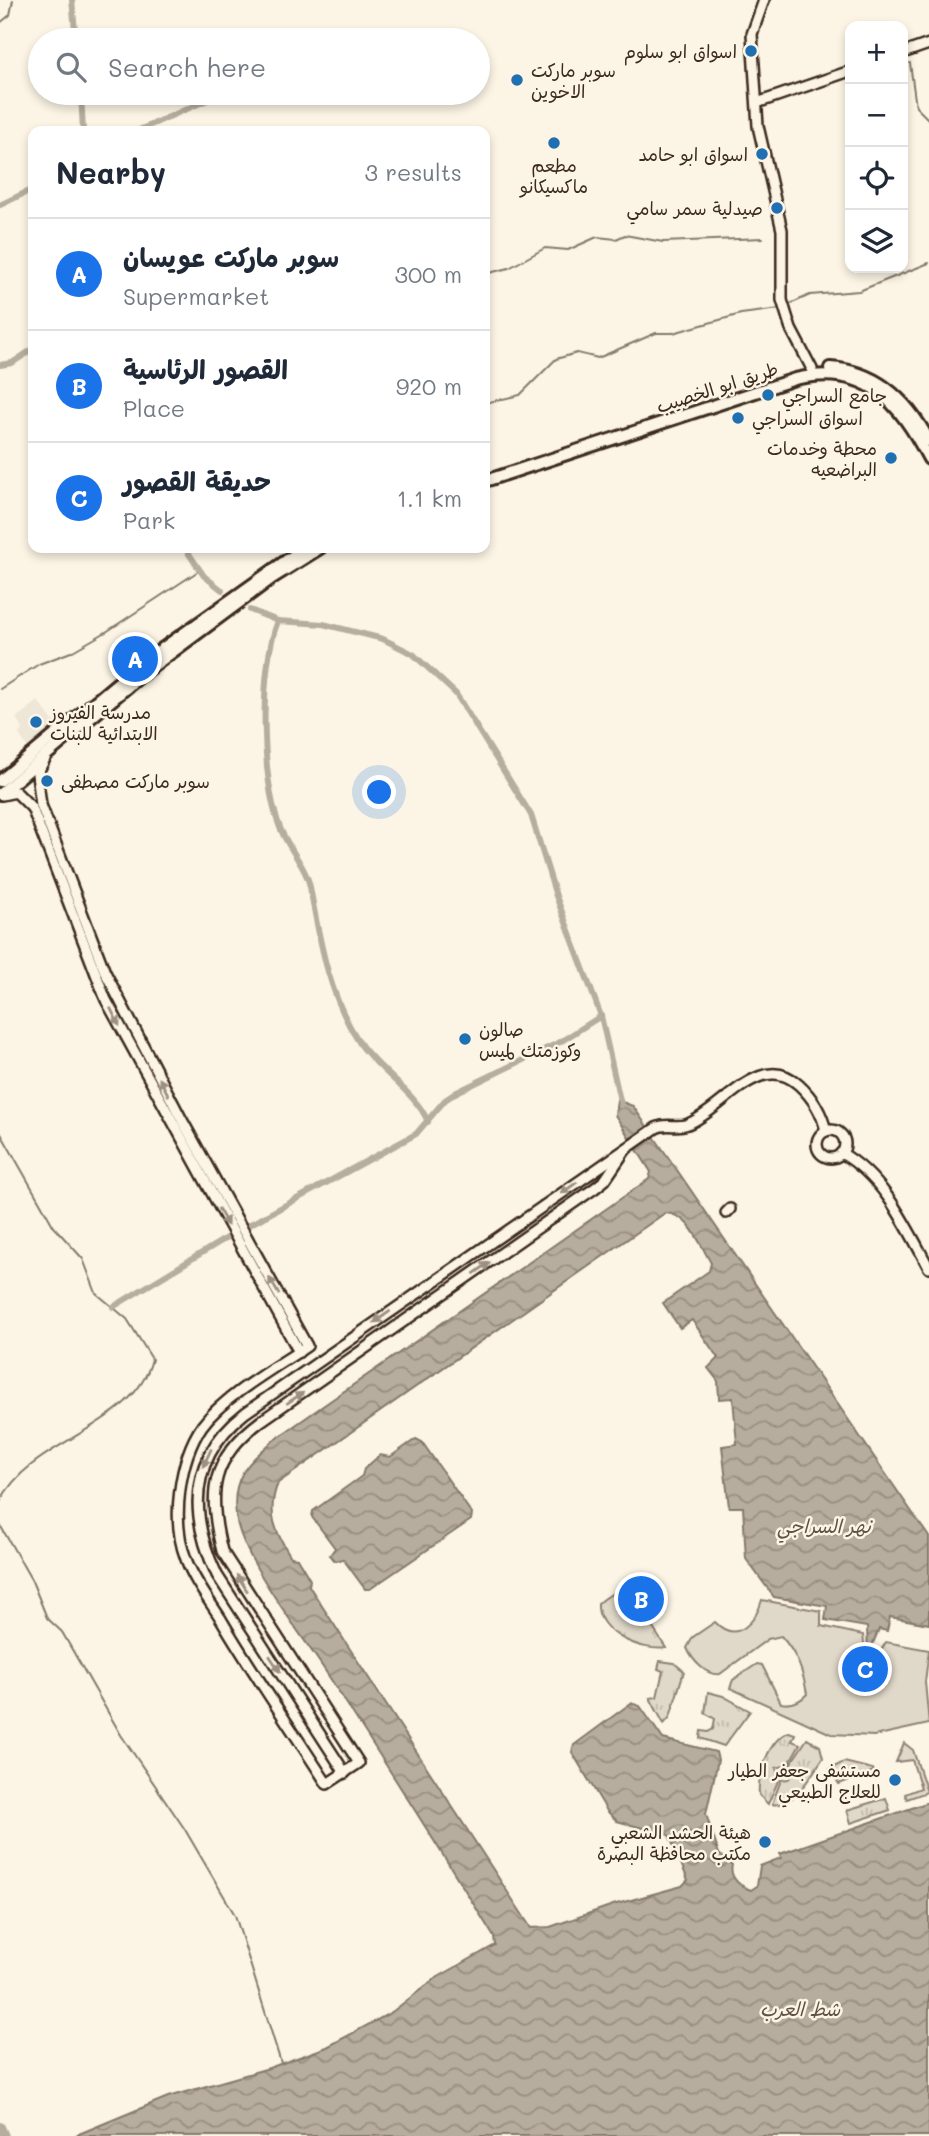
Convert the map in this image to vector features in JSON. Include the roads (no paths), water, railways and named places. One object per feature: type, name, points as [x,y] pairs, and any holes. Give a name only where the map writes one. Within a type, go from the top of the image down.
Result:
[{"type":"main road","points":[[764,0],[751,34],[758,126],[782,230],[782,300],[785,313],[812,369]]},
{"type":"main road","points":[[908,51],[929,44]]},
{"type":"main road","points":[[757,103],[845,73]]},
{"type":"main road","name":"طريق ابو الخصيب","points":[[490,479],[586,443],[812,369],[845,369],[884,385],[908,407],[929,441]]},
{"type":"main road","name":"طريق ابو الخصيب","points":[[490,472],[795,379],[830,375],[863,382],[892,401],[907,418],[929,459]]},
{"type":"main road","points":[[0,781],[141,670],[297,553]]},
{"type":"main road","points":[[0,795],[141,670],[312,553]]},
{"type":"main road","points":[[54,748],[42,762],[37,788],[100,960],[143,1048],[303,1349]]},
{"type":"main road","points":[[0,795],[16,792],[32,808],[106,1000],[303,1349]]},
{"type":"main road","points":[[345,1773],[217,1576],[206,1552],[198,1513],[201,1471],[219,1436],[245,1413],[656,1128],[687,1125],[759,1076],[776,1072],[791,1078],[810,1095],[827,1131]]},
{"type":"main road","points":[[827,1131],[835,1131],[842,1136],[845,1145],[841,1153],[828,1157],[818,1149],[818,1141],[827,1131]]},
{"type":"main road","points":[[303,1349],[239,1393],[203,1424],[186,1460],[178,1508],[186,1560],[255,1676],[327,1784],[359,1763],[222,1551],[214,1520],[214,1491],[224,1457],[238,1438],[261,1420],[595,1188],[612,1171],[628,1147]]},
{"type":"main road","points":[[841,1153],[875,1180],[906,1225],[929,1268]]},
{"type":"water","name":"شط العرب","points":[[617,1100],[633,1106],[929,1537],[929,1624],[890,1617],[887,1631],[879,1629],[868,1655],[867,1627],[825,1620],[827,1606],[774,1597],[746,1559],[743,1507],[729,1507],[722,1446],[737,1444],[733,1398],[719,1399],[718,1381],[708,1368],[718,1358],[692,1320],[680,1328],[663,1303],[709,1271],[711,1263],[687,1224],[681,1218],[665,1213],[278,1483],[274,1493],[274,1522],[285,1548],[291,1557],[297,1558],[310,1580],[309,1586],[531,1928],[550,1927],[613,1905],[682,1886],[688,1880],[669,1835],[617,1821],[607,1811],[572,1752],[574,1745],[631,1703],[640,1706],[663,1739],[716,1752],[718,1760],[706,1814],[719,1854],[732,1865],[736,1881],[751,1890],[757,1886],[760,1866],[781,1858],[780,1854],[929,1802],[929,2136],[74,2136],[168,2097],[269,2068],[327,2047],[392,2012],[433,1980],[495,1945],[494,1937],[411,1804],[274,1596],[249,1553],[236,1516],[236,1491],[243,1472],[274,1440],[649,1179],[651,1172],[615,1115]]},
{"type":"water","points":[[416,1439],[422,1442],[472,1514],[471,1520],[370,1589],[365,1589],[343,1559],[335,1561],[330,1555],[335,1548],[312,1517],[313,1511],[362,1476],[364,1469],[380,1455],[390,1457]]},
{"type":"waterway","points":[[0,23],[10,15],[13,0]]},
{"type":"waterway","points":[[72,0],[75,28]]},
{"type":"waterway","points":[[910,63],[916,107],[929,120]]},
{"type":"waterway","points":[[82,105],[83,126]]},
{"type":"waterway","points":[[148,126],[196,105]]},
{"type":"waterway","points":[[0,205],[28,191]]},
{"type":"waterway","points":[[490,273],[509,268],[545,248],[568,250],[597,237],[616,239],[625,235],[663,242],[763,238]]},
{"type":"waterway","points":[[788,305],[810,295],[859,291],[929,263]]},
{"type":"waterway","points":[[490,402],[520,395],[556,359],[577,353],[598,358],[656,333],[673,333],[741,314],[780,309]]},
{"type":"waterway","points":[[0,365],[12,363],[28,352]]},
{"type":"waterway","points":[[188,553],[204,576],[222,590]]},
{"type":"waterway","points":[[0,689],[39,664],[71,652],[106,632],[200,570]]},
{"type":"waterway","points":[[250,610],[278,621],[323,624],[383,639],[413,654],[456,694],[531,815],[556,896],[601,1016],[621,1105]]},
{"type":"waterway","points":[[278,621],[272,641],[265,693],[266,752],[273,805],[286,841],[308,879],[327,967],[348,1024],[366,1052],[415,1101],[428,1122]]},
{"type":"waterway","points":[[247,1226],[416,1134],[445,1100],[457,1092],[560,1042],[601,1016]]},
{"type":"waterway","points":[[0,1132],[54,1227],[83,1259],[96,1293],[127,1319],[152,1359],[142,1383],[125,1402],[105,1418],[34,1462],[15,1480],[0,1502]]},
{"type":"waterway","points":[[113,1307],[228,1237]]},
{"type":"waterway","points":[[0,1525],[32,1581],[47,1618],[62,1632],[121,1735],[184,1828],[235,1915],[281,2063]]},
{"type":"waterway","points":[[0,2127],[4,2136]]},
{"type":"place","name":"اسواق ابو سلوم","points":[[751,51]]},
{"type":"place","name":"سوبر ماركت الاخوين","points":[[517,80]]},
{"type":"place","name":"مطعم ماكسيكانو","points":[[554,143]]},
{"type":"place","name":"اسواق ابو حامد","points":[[762,154]]},
{"type":"place","name":"صيدلية سمر سامي","points":[[777,208]]},
{"type":"place","name":"جامع السراجي","points":[[768,395]]},
{"type":"place","name":"اسواق السراجي","points":[[738,418]]},
{"type":"place","name":"محطة وخدمات البراضعيه","points":[[891,458]]},
{"type":"place","name":"سوبر ماركت عويسان","points":[[135,659]]},
{"type":"place","name":"مدرسة الفيروز الابتدائية للبنات","points":[[36,722]]},
{"type":"place","name":"سوبر ماركت مصطفى","points":[[47,781]]},
{"type":"place","name":"صالون وكوزمتك لميس","points":[[465,1039]]},
{"type":"place","name":"القصور الرئاسية","points":[[641,1599]]},
{"type":"place","name":"حديقة القصور","points":[[865,1669]]},
{"type":"place","name":"مستشفى جعفر الطيار للعلاج الطبيعي","points":[[895,1780]]},
{"type":"place","name":"هيئة الحشد الشعبي مكتب محافظة البصرة","points":[[765,1842]]},
{"type":"water label","name":"نهر السراجي","points":[[824,1525]]}]
